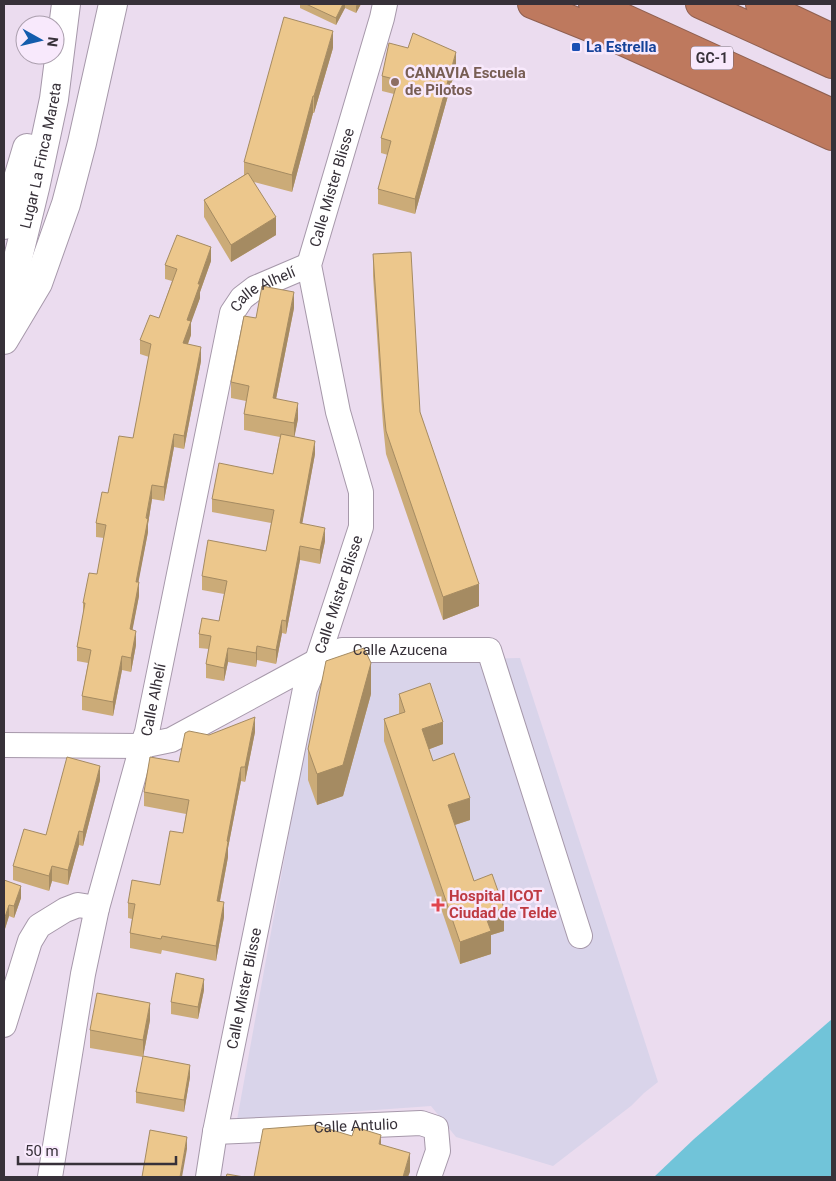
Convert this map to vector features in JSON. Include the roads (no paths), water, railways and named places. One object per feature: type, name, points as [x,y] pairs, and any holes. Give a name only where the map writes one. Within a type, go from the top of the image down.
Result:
[{"type":"highway","points":[[532,4],[609,35],[832,136]]},
{"type":"highway","name":"GC-1","points":[[593,4],[832,113]]},
{"type":"highway","points":[[700,4],[832,64]]},
{"type":"highway","points":[[760,4],[832,38]]},
{"type":"street","name":"Lugar La Finca Mareta","points":[[4,306],[16,266],[54,99],[65,4]]},
{"type":"street","points":[[4,340],[38,283],[66,204],[82,143],[112,4]]},
{"type":"street","name":"Calle Mister Blisse","points":[[208,1177],[215,1132],[305,689],[317,661],[361,527],[361,492],[338,412],[310,265],[386,8]]},
{"type":"street","name":"Lugar La Finca Mareta","points":[[4,225],[41,104],[50,65]]},
{"type":"street","name":"Calle Alhelí","points":[[50,1177],[83,974],[97,908],[147,732],[232,313],[242,298],[255,288],[310,265]]},
{"type":"street","name":"Calle Azucena","points":[[4,745],[142,746],[171,740],[317,661],[342,650],[489,650],[580,936]]},
{"type":"street","points":[[4,1024],[30,941],[39,926],[64,910],[78,905],[97,908]]},
{"type":"street","name":"Calle Antulio","points":[[215,1132],[421,1123],[436,1128],[438,1151],[429,1177]]},
{"type":"water","points":[[832,1019],[832,1177],[654,1177],[694,1139]]},
{"type":"place","name":"La Estrella","points":[[576,47]]},
{"type":"place","name":"CANAVIA Escuela de Pilotos","points":[[395,82]]},
{"type":"place","name":"Hospital ICOT Ciudad de Telde","points":[[438,905]]}]
